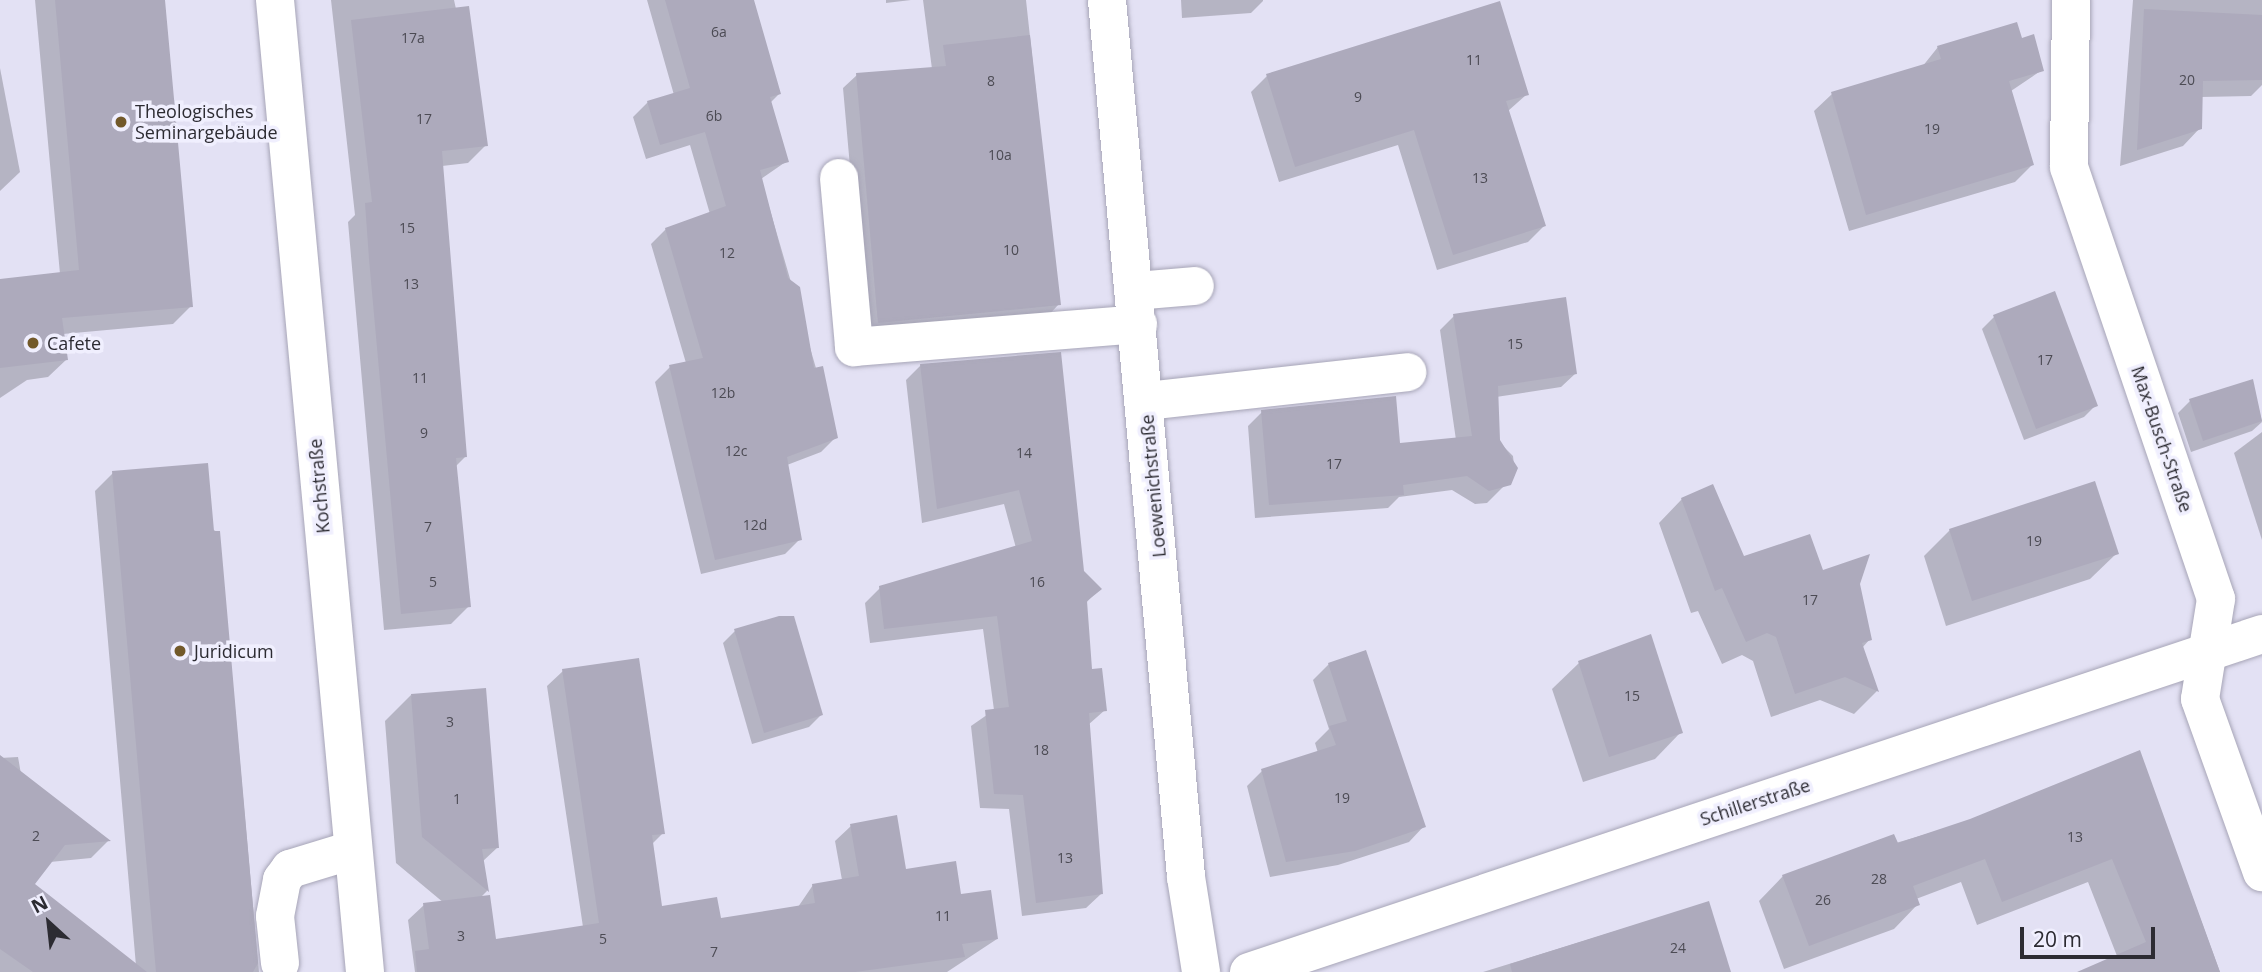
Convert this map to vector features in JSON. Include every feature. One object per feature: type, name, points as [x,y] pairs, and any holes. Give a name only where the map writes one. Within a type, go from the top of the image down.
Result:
[{"type":"street","name":"Kochstraße","points":[[275,0],[365,972]]},
{"type":"street","name":"Loewenichstraße","points":[[1107,0],[1146,401],[1186,877],[1201,972]]},
{"type":"street","name":"Max-Busch-Straße","points":[[2071,0],[2069,167],[2216,599],[2204,654],[2200,699],[2262,872]]},
{"type":"street","points":[[839,178],[854,347],[1137,307],[1195,286]]},
{"type":"street","points":[[1146,401],[1407,372]]},
{"type":"street","name":"Schillerstraße","points":[[1249,972],[2262,634]]},
{"type":"street","points":[[280,963],[275,916],[282,880],[290,869],[352,850]]},
{"type":"building","name":"Theologisches Seminargebäude","points":[[55,0],[165,0],[193,307],[62,318],[68,360],[0,368],[0,279],[79,270]]},
{"type":"building","points":[[665,0],[754,0],[781,94],[770,97],[789,162],[760,170],[788,278],[800,287],[814,368],[823,366],[838,438],[787,457],[802,540],[715,560],[669,365],[703,358],[665,228],[726,206],[705,132],[660,145],[647,101],[690,88]]},
{"type":"building","points":[[1500,1],[1529,95],[1506,101],[1546,226],[1453,255],[1414,130],[1295,167],[1266,74]]},
{"type":"building","points":[[469,6],[488,146],[442,151],[467,457],[456,458],[471,607],[401,614],[365,203],[372,202],[351,20]]},
{"type":"building","points":[[2144,9],[2262,15],[2262,80],[2203,81],[2202,129],[2137,150]]},
{"type":"building","points":[[2017,22],[2022,38],[2034,34],[2044,71],[2009,81],[2034,165],[1866,215],[1831,92],[1941,59],[1937,46]]},
{"type":"building","points":[[1030,35],[1061,305],[878,323],[856,73],[946,66],[943,45]]},
{"type":"building","points":[[2055,291],[2098,406],[2036,429],[1993,315]]},
{"type":"building","points":[[1566,297],[1577,374],[1498,386],[1500,440],[1518,468],[1511,485],[1489,491],[1467,476],[1403,485],[1404,495],[1269,505],[1261,410],[1396,396],[1400,443],[1472,436],[1453,314]]},
{"type":"building","points":[[1061,352],[1084,571],[1102,589],[1087,601],[1092,669],[1102,668],[1107,711],[1089,713],[1103,894],[1036,903],[1023,795],[994,794],[985,710],[1009,707],[997,616],[884,629],[879,586],[1032,541],[1019,490],[937,509],[920,364]]},
{"type":"building","points":[[2253,379],[2262,421],[2203,441],[2189,399]]},
{"type":"building","name":"Juridicum","points":[[208,463],[214,531],[220,531],[258,963],[253,972],[156,972],[112,471]]},
{"type":"building","points":[[2095,481],[2119,554],[1972,601],[1949,529]]},
{"type":"building","points":[[1713,484],[1744,556],[1810,534],[1823,570],[1870,554],[1860,584],[1872,640],[1862,643],[1879,692],[1845,677],[1795,694],[1776,637],[1767,633],[1746,642],[1722,588],[1715,591],[1681,498]]},
{"type":"building","points":[[779,616],[794,616],[823,715],[764,733],[734,629]]},
{"type":"building","points":[[1651,634],[1683,733],[1609,757],[1578,661]]},
{"type":"building","points":[[1366,650],[1426,827],[1355,851],[1286,862],[1261,769],[1336,745],[1329,726],[1347,721],[1328,663]]},
{"type":"building","points":[[639,658],[665,834],[652,835],[662,906],[717,897],[721,918],[815,903],[812,884],[859,876],[850,824],[897,815],[906,869],[956,861],[961,894],[991,890],[998,939],[962,944],[965,957],[855,972],[417,972],[415,951],[429,949],[423,903],[490,895],[496,939],[599,923],[562,669]]},
{"type":"building","points":[[486,688],[499,848],[482,849],[489,892],[422,837],[411,694]]},
{"type":"building","points":[[2140,750],[2220,972],[2077,972],[2146,942],[2112,859],[2002,902],[1985,859],[1913,886],[1920,905],[1809,946],[1782,875],[1894,834],[1898,843],[1970,819]]},
{"type":"building","points":[[0,755],[111,841],[65,845],[35,884],[147,972],[33,972],[0,949]]},
{"type":"building","points":[[1709,901],[1731,972],[1512,972],[1510,964]]},
{"type":"place","name":"Theologisches Seminargebäude","points":[[121,122]]},
{"type":"place","name":"Cafete","points":[[33,343]]},
{"type":"place","name":"Juridicum","points":[[180,651]]}]
